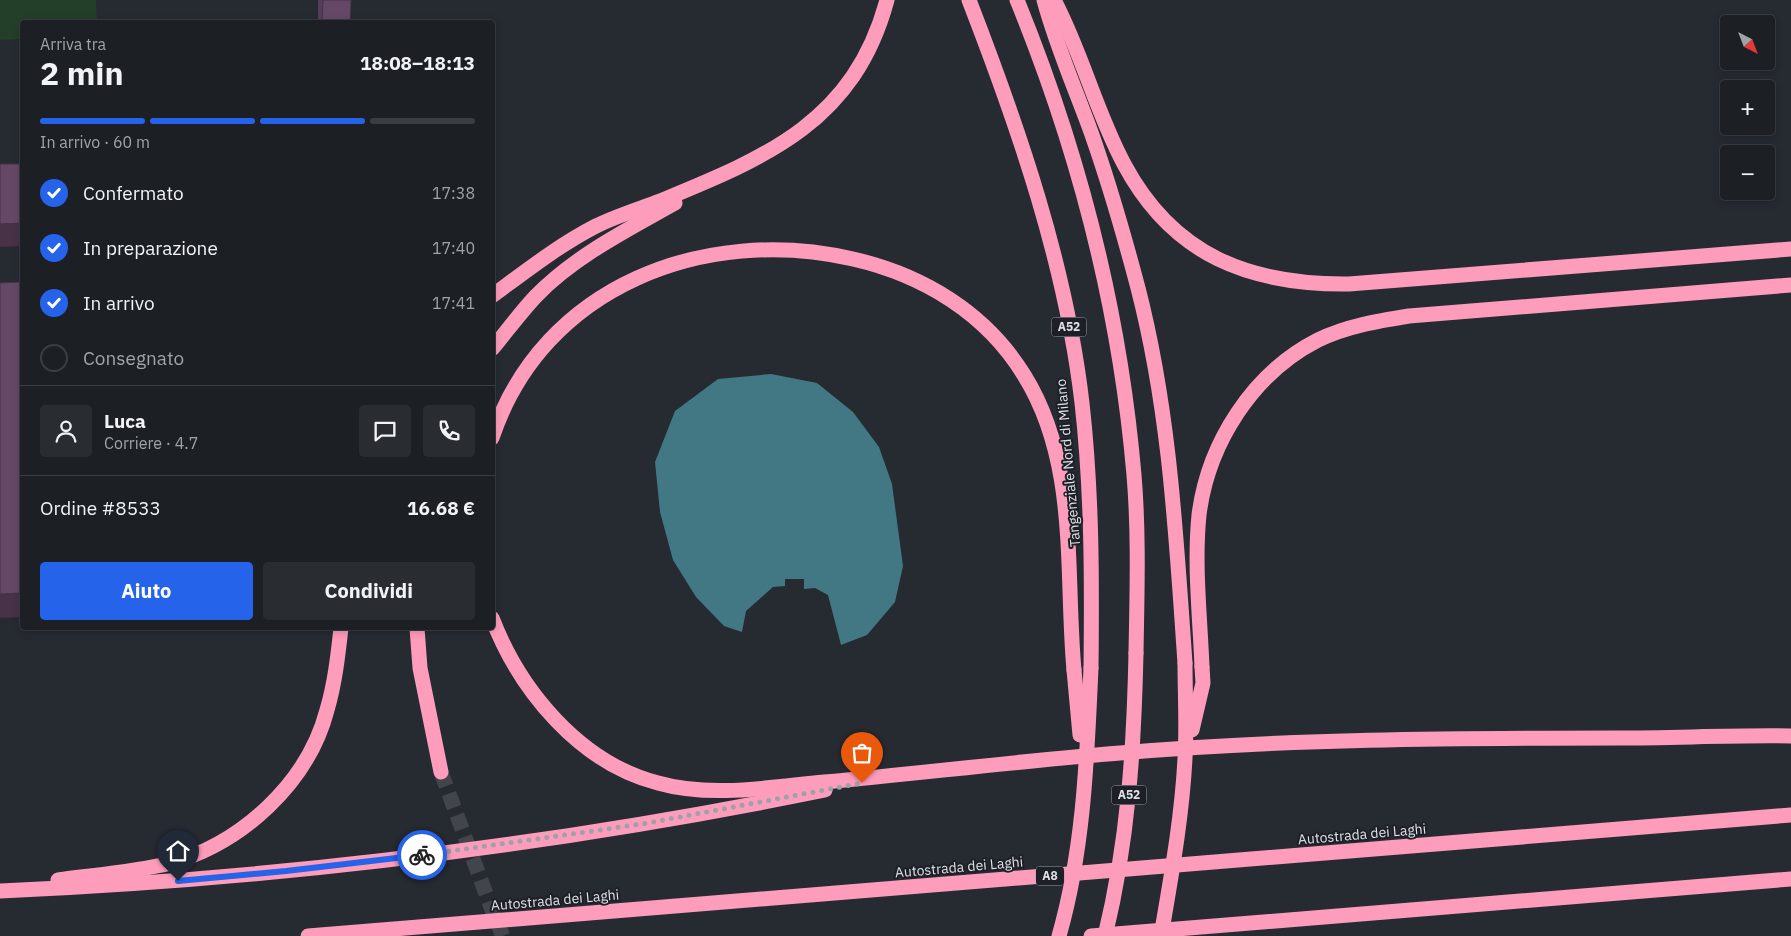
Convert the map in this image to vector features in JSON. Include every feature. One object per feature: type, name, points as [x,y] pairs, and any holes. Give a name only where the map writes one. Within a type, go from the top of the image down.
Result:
[{"type":"highway","points":[[495,345],[538,295],[585,256],[788,140],[833,103],[857,74],[866,57],[881,22],[887,0]]},
{"type":"highway","name":"Tangenziale Nord di Milano","points":[[968,0],[1034,186],[1058,272],[1081,402],[1090,497],[1092,574],[1091,668],[1085,786],[1076,851],[1059,936]]},
{"type":"highway","name":"A52","points":[[1017,0],[1034,42],[1065,132],[1095,235],[1114,325],[1125,395],[1134,477],[1137,563],[1134,753],[1125,830],[1105,936]]},
{"type":"highway","points":[[1044,0],[1108,184],[1147,325],[1164,409],[1169,450],[1185,663],[1186,756],[1180,822],[1160,936]]},
{"type":"highway","points":[[1054,0],[1073,38],[1112,139],[1134,181],[1158,212],[1190,242],[1205,253],[1241,270],[1288,282],[1349,284],[1791,249]]},
{"type":"highway","points":[[495,294],[561,248],[597,226],[722,176]]},
{"type":"highway","points":[[495,431],[507,401],[528,368],[551,339],[578,314],[603,296],[661,267],[724,252],[795,250],[834,255],[894,270],[945,295],[967,310],[1009,352],[1038,401],[1057,452],[1067,526],[1074,670],[1085,786]]},
{"type":"highway","points":[[1186,756],[1203,683],[1197,539],[1200,513],[1210,471],[1227,430],[1254,390],[1280,365],[1302,349],[1341,331],[1363,324],[1409,316],[1791,285]]},
{"type":"highway","points":[[495,625],[506,650],[524,681],[552,715],[592,751],[635,775],[660,784],[719,790],[898,776],[1043,759],[1306,741],[1788,736]]},
{"type":"highway","points":[[0,889],[170,863],[206,850],[243,828],[262,814],[305,760],[317,737],[327,711],[341,630]]},
{"type":"highway","points":[[417,630],[420,668],[441,772]]},
{"type":"highway","points":[[0,889],[123,886],[286,871],[444,852],[642,824],[898,776]]},
{"type":"highway","name":"Autostrada dei Laghi","points":[[308,936],[1791,815]]},
{"type":"highway","points":[[1091,936],[1791,879]]},
{"type":"green space","points":[[0,0],[96,0],[97,20],[20,20],[20,39],[0,40]]},
{"type":"water","points":[[771,374],[817,383],[853,412],[879,447],[892,484],[903,566],[895,602],[867,635],[841,645],[828,595],[815,588],[804,589],[804,579],[785,579],[785,586],[773,587],[746,611],[742,632],[724,626],[696,597],[673,560],[660,512],[655,462],[675,411],[718,379]]},
{"type":"building","points":[[323,0],[351,0],[350,20],[322,20]]},
{"type":"building","points":[[0,164],[20,164],[20,223],[0,224]]},
{"type":"building","points":[[20,282],[20,593],[0,594],[0,283]]},
{"type":"tunnel","points":[[441,772],[503,936]]},
{"type":"way so far","points":[[422,855],[642,824],[862,783]]},
{"type":"route","points":[[178,881],[422,855]]}]
